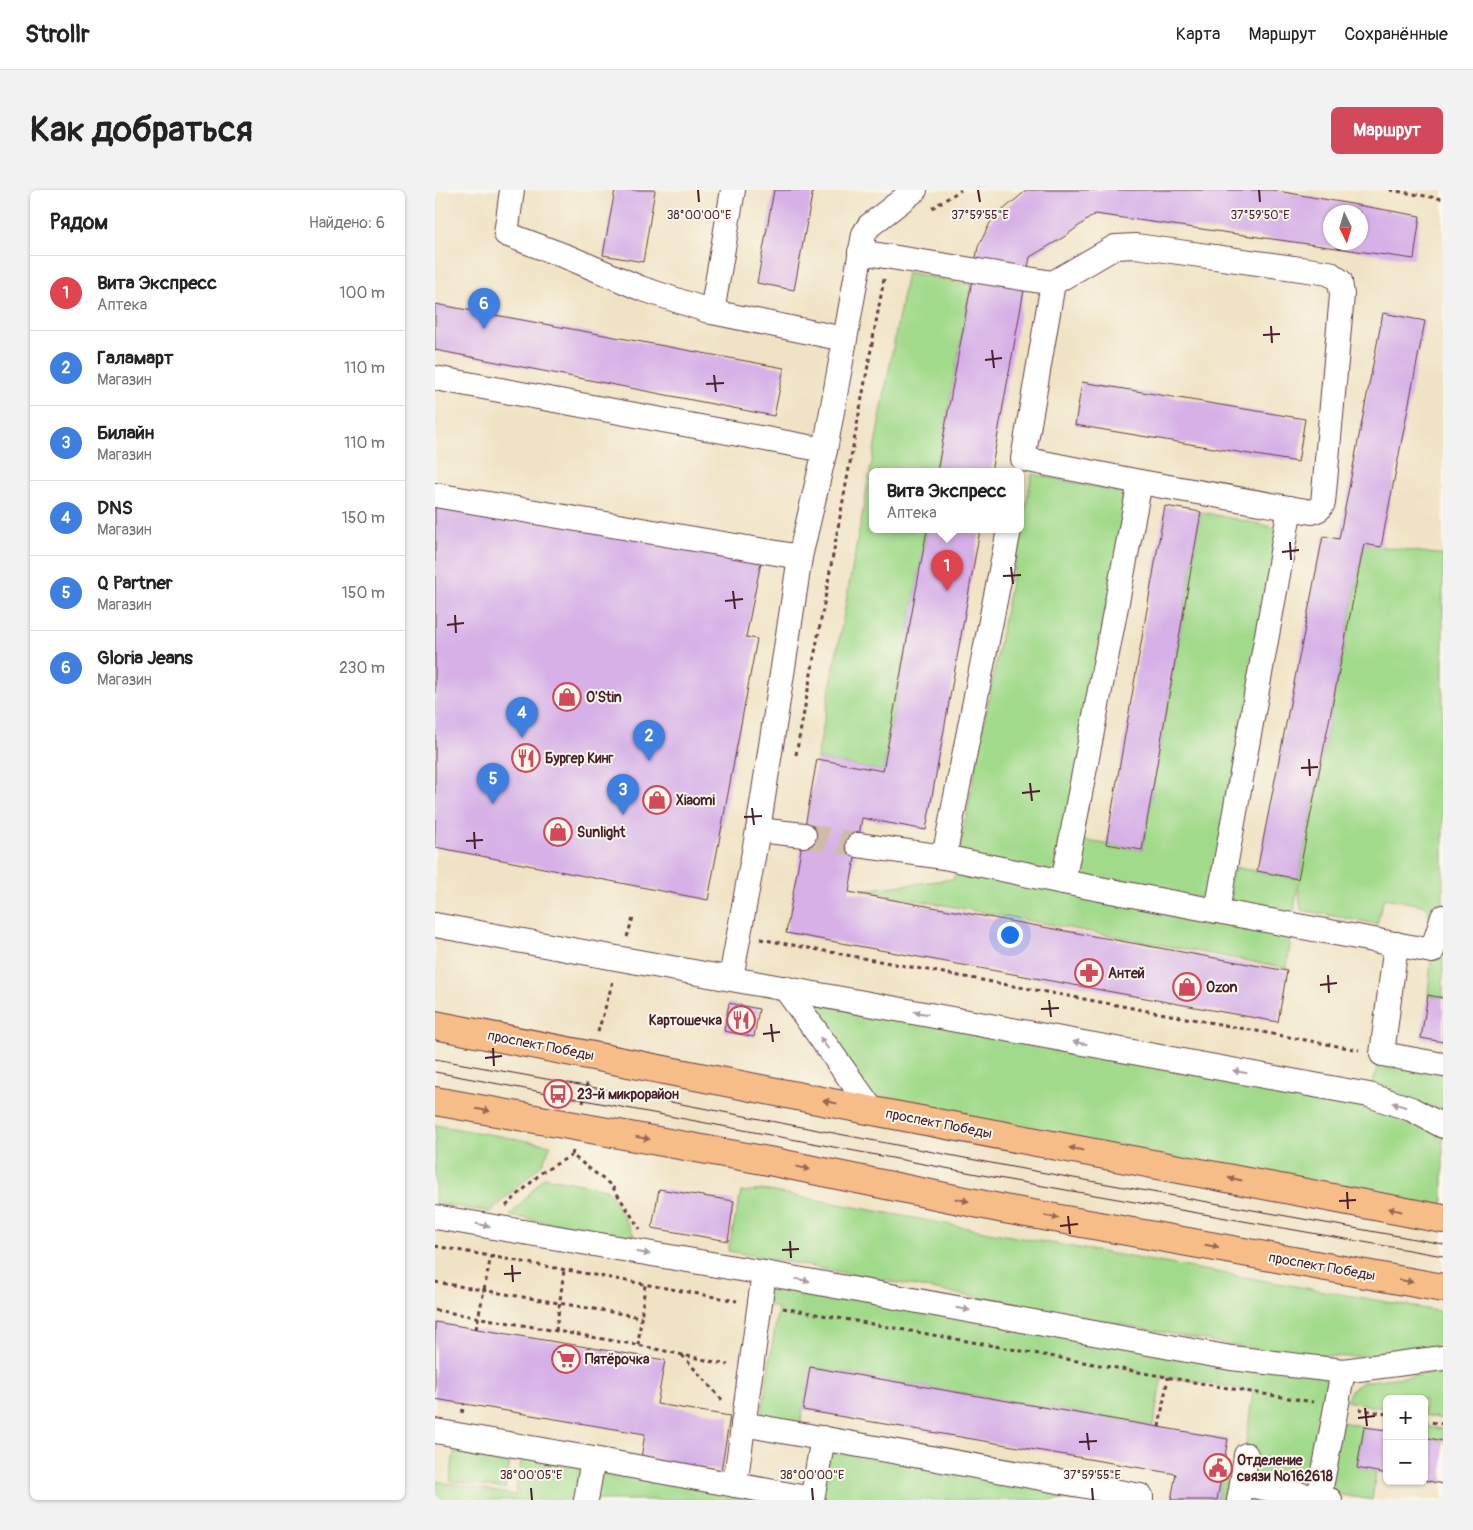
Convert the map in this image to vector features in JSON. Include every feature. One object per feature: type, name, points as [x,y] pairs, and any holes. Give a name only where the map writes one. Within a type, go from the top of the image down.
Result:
[{"type":"main road","name":"проспект Победы","points":[[435,1025],[873,1111],[1443,1219]]},
{"type":"main road","name":"проспект Победы","points":[[435,1101],[774,1162],[1014,1210],[1443,1288]]},
{"type":"street","points":[[512,190],[506,234],[570,258],[640,288],[712,312],[844,340]]},
{"type":"street","points":[[712,312],[733,190]]},
{"type":"street","points":[[731,978],[758,830],[800,557],[825,450],[864,234],[869,226],[915,190]]},
{"type":"street","points":[[860,252],[1053,283],[1115,248],[1136,246],[1329,273],[1340,281],[1342,295],[1323,503],[1319,509],[1312,512],[1139,482],[1022,466],[1053,283]]},
{"type":"street","points":[[435,378],[825,450]]},
{"type":"street","points":[[1063,882],[1139,482]]},
{"type":"street","points":[[435,495],[800,557]]},
{"type":"street","points":[[1217,911],[1290,508]]},
{"type":"street","points":[[944,856],[1008,533]]},
{"type":"street","points":[[758,830],[804,835]]},
{"type":"street","points":[[858,845],[944,856],[1063,882],[1437,952],[1443,916]]},
{"type":"street","points":[[435,925],[1369,1096],[1411,1109],[1443,1126]]},
{"type":"street","points":[[1396,944],[1382,1054],[1443,1065]]},
{"type":"street","points":[[785,988],[873,1111]]},
{"type":"street","points":[[435,1217],[764,1273],[1231,1358],[1343,1371],[1443,1358]]},
{"type":"street","points":[[735,1485],[764,1273]]},
{"type":"street","points":[[1246,1454],[1241,1492],[1324,1499],[1343,1371]]},
{"type":"street","points":[[743,1424],[1141,1496],[1141,1500]]},
{"type":"street","points":[[435,1431],[812,1500],[823,1438]]},
{"type":"street","points":[[585,1500],[593,1459]]},
{"type":"path","points":[[927,212],[961,190]]},
{"type":"path","points":[[1391,190],[1443,199]]},
{"type":"path","points":[[794,764],[888,257]]},
{"type":"path","points":[[505,1206],[541,1173],[572,1155],[597,1033],[634,914]]},
{"type":"path","points":[[763,930],[761,939],[1382,1054]]},
{"type":"path","points":[[572,1155],[612,1186],[647,1239],[639,1284]]},
{"type":"path","points":[[435,1246],[639,1284],[1383,1413]]},
{"type":"path","points":[[476,1329],[491,1256]]},
{"type":"path","points":[[556,1331],[564,1270]]},
{"type":"path","points":[[435,1282],[641,1317]]},
{"type":"path","points":[[638,1345],[645,1285]]},
{"type":"path","points":[[435,1310],[638,1345],[751,1370]]},
{"type":"path","points":[[682,1355],[743,1424]]},
{"type":"path","points":[[1159,1427],[1168,1377]]},
{"type":"path","points":[[1428,1422],[1443,1424]]},
{"type":"green space","points":[[907,272],[971,285],[938,468],[871,468]]},
{"type":"green space","points":[[1032,474],[1134,495],[1068,838],[1142,850],[1201,512],[1282,529],[1223,865],[1298,879],[1364,544],[1443,555],[1443,998],[1428,995],[1433,935],[1427,906],[1384,898],[1377,924],[1301,910],[1298,882],[1287,968],[862,890],[954,879],[1021,533],[1024,533],[1024,516]]},
{"type":"green space","points":[[869,478],[869,533],[926,533],[883,771],[817,759]]},
{"type":"green space","points":[[785,988],[1369,1095],[1382,1054],[1443,1065],[1443,1219],[873,1111]]},
{"type":"green space","points":[[435,1125],[551,1145],[542,1164],[490,1212],[435,1203]]},
{"type":"green space","points":[[544,1177],[607,1189],[635,1237],[510,1216]]},
{"type":"green space","points":[[763,1190],[1016,1237],[1443,1312],[1443,1346],[1349,1357],[1268,1352],[728,1251],[741,1192]]},
{"type":"green space","points":[[764,1273],[1343,1371],[1329,1419],[1364,1427],[1357,1468],[1376,1472],[1372,1500],[1250,1479],[1245,1451],[1253,1391],[1162,1376],[1153,1426],[811,1367],[799,1430],[760,1423],[778,1308],[759,1304]]},
{"type":"green space","points":[[1443,1372],[1443,1419],[1428,1416],[1428,1395],[1383,1395],[1383,1408],[1346,1401],[1351,1390],[1362,1382]]},
{"type":"green space","points":[[1428,1427],[1443,1429],[1443,1441],[1428,1438]]},
{"type":"green space","points":[[827,1445],[1135,1500],[817,1500]]},
{"type":"green space","points":[[454,1452],[510,1461],[505,1489],[450,1481]]},
{"type":"green space","points":[[523,1452],[770,1500],[435,1500],[435,1481],[515,1495]]},
{"type":"green space","points":[[1221,1478],[1239,1481],[1300,1500],[1217,1500]]},
{"type":"building","points":[[615,190],[655,190],[643,262],[603,255]]},
{"type":"building","points":[[774,190],[813,190],[794,290],[757,283]]},
{"type":"building","points":[[1027,190],[1272,190],[1357,205],[1323,205],[1323,246],[1095,214],[1064,237],[1030,257],[992,468],[938,468],[978,247],[992,219]]},
{"type":"building","points":[[1368,207],[1420,216],[1414,259],[1350,250],[1368,250]]},
{"type":"building","points":[[435,304],[784,368],[774,416],[435,350]]},
{"type":"building","points":[[1383,313],[1425,321],[1381,547],[1364,544],[1298,879],[1257,871],[1323,536],[1339,539]]},
{"type":"building","points":[[1082,382],[1305,419],[1298,462],[1075,425]]},
{"type":"building","points":[[435,498],[762,557],[746,637],[757,639],[708,900],[435,847]]},
{"type":"building","points":[[1165,506],[1201,512],[1142,850],[1106,844]]},
{"type":"building","points":[[926,533],[979,533],[926,830],[862,818],[849,892],[1287,971],[1278,1022],[786,933],[817,759],[883,771]]},
{"type":"building","points":[[1428,995],[1443,998],[1443,1042],[1421,1038]]},
{"type":"building","name":"Картошечка","points":[[729,1003],[759,1009],[754,1037],[724,1031]]},
{"type":"building","points":[[659,1189],[734,1201],[728,1241],[652,1228]]},
{"type":"building","points":[[435,1322],[665,1360],[657,1404],[730,1416],[721,1471],[641,1458],[645,1434],[435,1399]]},
{"type":"building","points":[[810,1367],[1228,1439],[1217,1500],[1171,1500],[1176,1474],[803,1410]]},
{"type":"building","points":[[1364,1427],[1383,1429],[1383,1473],[1357,1468]]},
{"type":"building","points":[[1428,1438],[1443,1441],[1443,1484],[1428,1481]]},
{"type":"tunnel","points":[[804,835],[858,845]]},
{"type":"tram line","points":[[435,1059],[1012,1167],[1443,1244]]},
{"type":"tram line","points":[[435,1072],[1009,1180],[1443,1256]]},
{"type":"place","name":"Gloria Jeans","points":[[484,329]]},
{"type":"place","name":"Вита Экспресс","points":[[947,591]]},
{"type":"place","name":"O'Stin","points":[[567,697]]},
{"type":"place","name":"DNS","points":[[522,738]]},
{"type":"place","name":"Бургер Кинг","points":[[526,758]]},
{"type":"place","name":"Галамарт","points":[[649,761]]},
{"type":"place","name":"Xiaomi","points":[[657,800]]},
{"type":"place","name":"Q Partner","points":[[493,804]]},
{"type":"place","name":"Билайн","points":[[623,815]]},
{"type":"place","name":"Sunlight","points":[[558,832]]},
{"type":"place","name":"Антей","points":[[1089,973]]},
{"type":"place","name":"Ozon","points":[[1187,987]]},
{"type":"place","name":"Картошечка","points":[[741,1020]]},
{"type":"place","name":"23-й микрорайон","points":[[558,1094]]},
{"type":"place","name":"Пятёрочка","points":[[566,1359]]},
{"type":"place","name":"Отделение связи №162618","points":[[1218,1468]]}]
